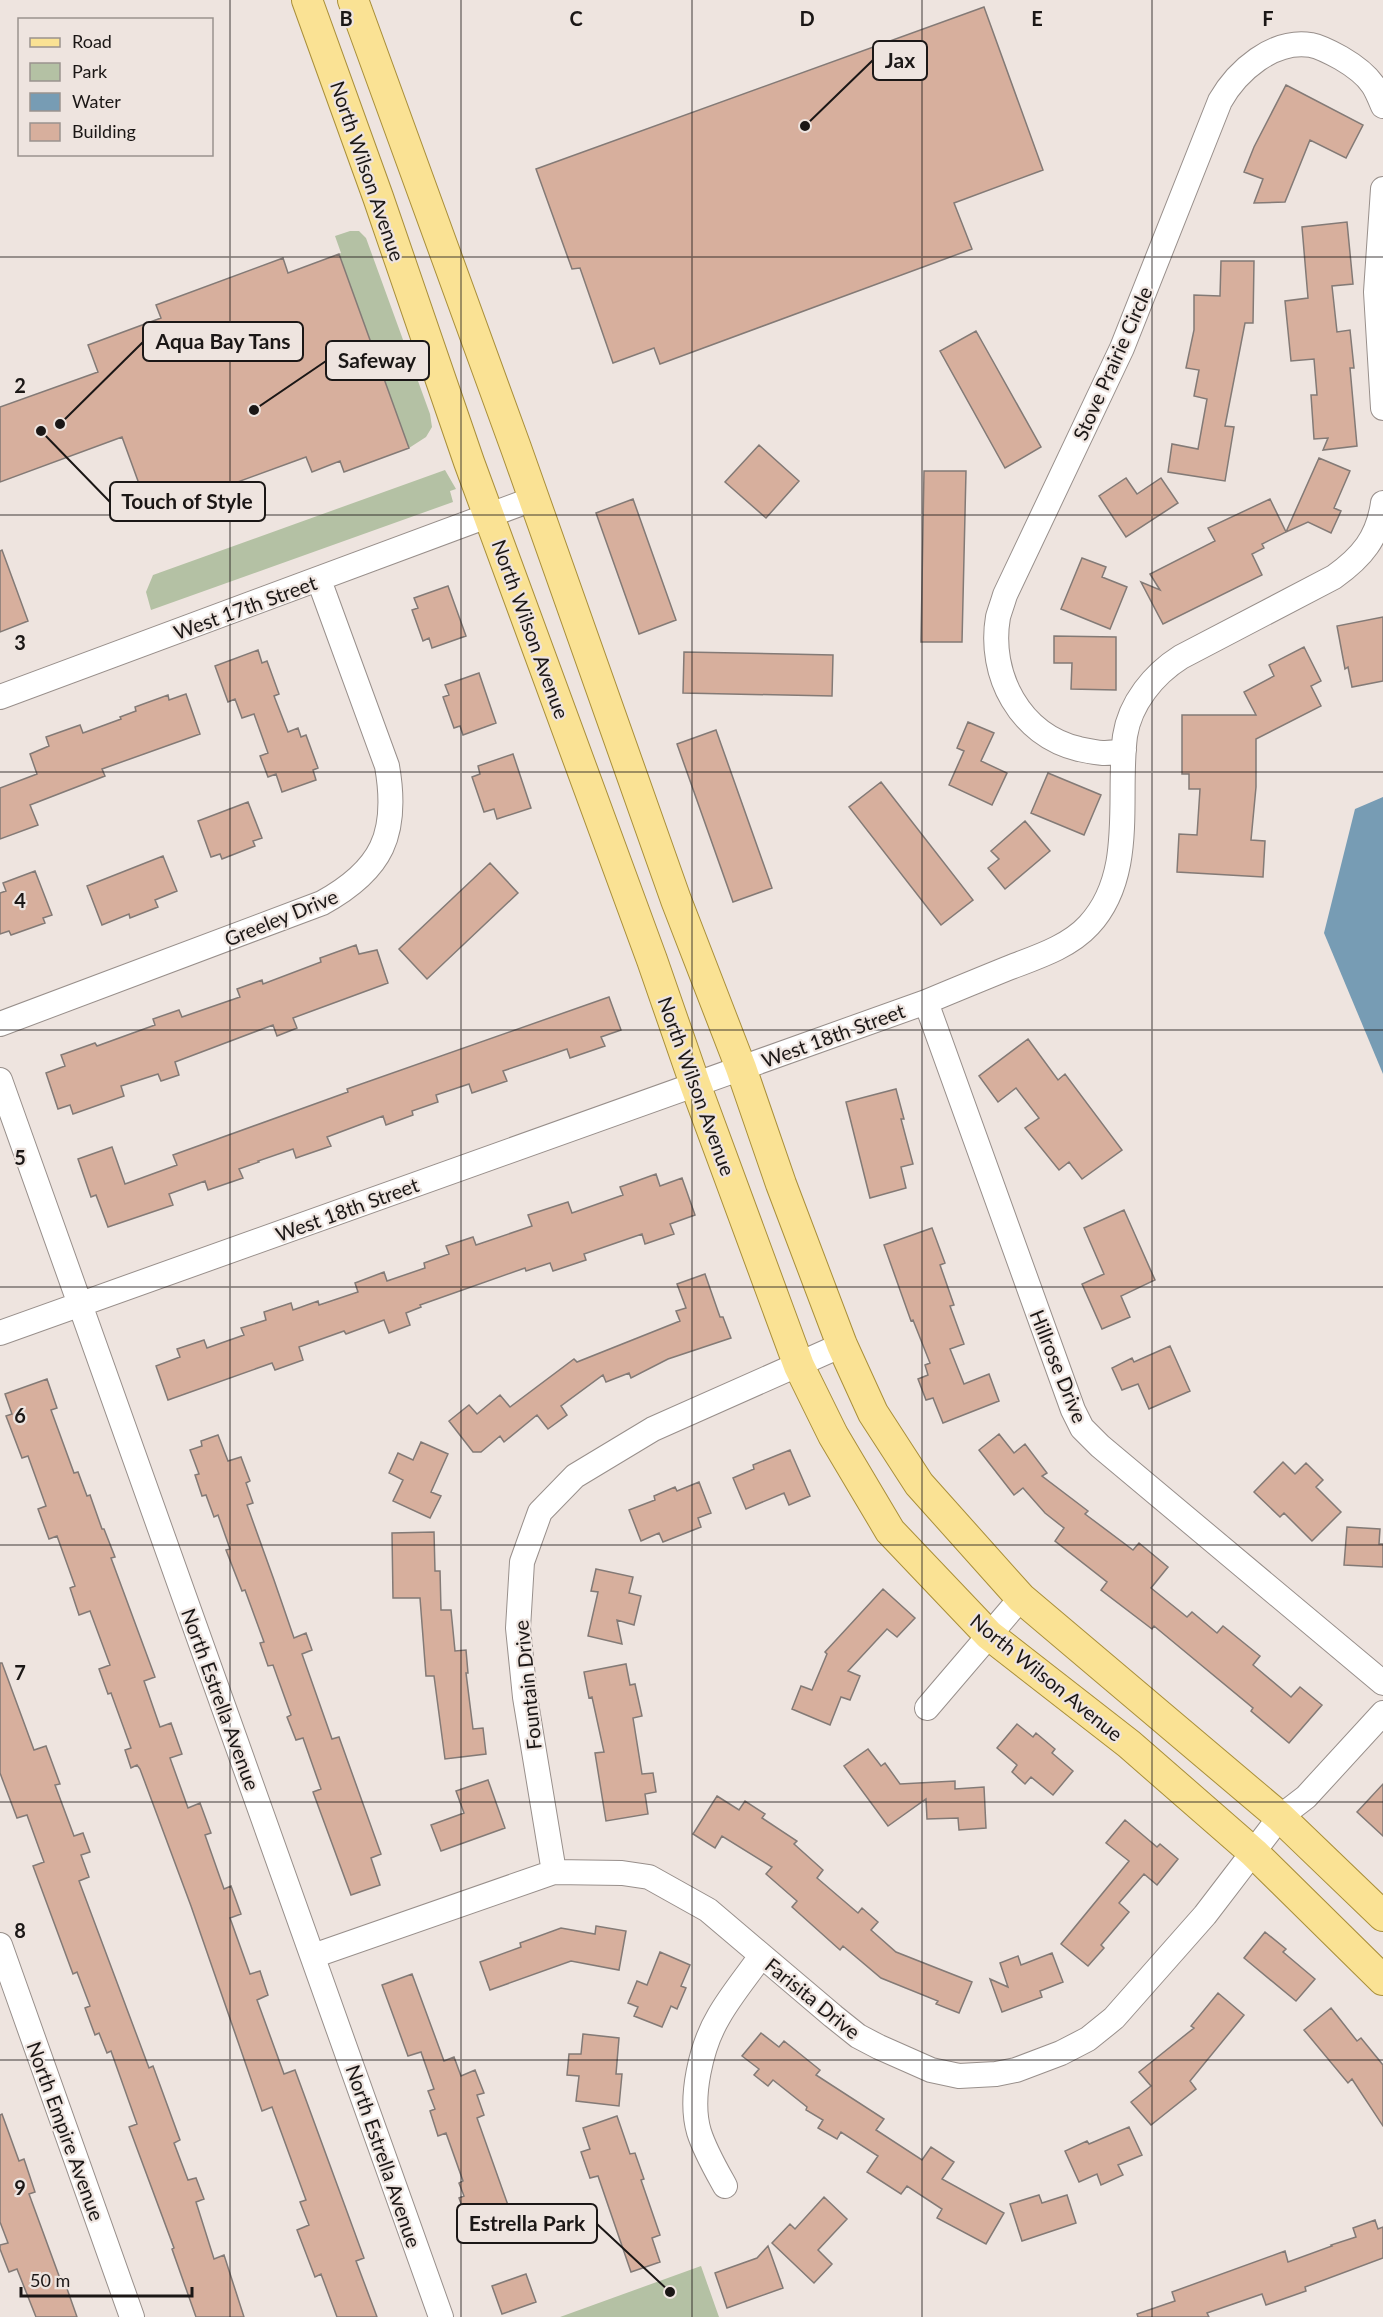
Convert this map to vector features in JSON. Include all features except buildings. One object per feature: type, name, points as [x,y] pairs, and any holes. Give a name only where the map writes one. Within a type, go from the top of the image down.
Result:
[{"type":"main road","name":"North Wilson Avenue","points":[[306,0],[378,197],[454,420],[695,1084],[799,1366],[833,1435],[890,1531],[989,1635],[1129,1744],[1254,1853],[1383,1980]]},
{"type":"main road","name":"North Wilson Avenue","points":[[353,0],[676,900],[741,1068],[781,1184],[842,1345],[873,1413],[919,1484],[1021,1598],[1280,1817],[1383,1916]]},
{"type":"main road","points":[[378,197],[398,200],[416,227],[445,307],[477,342]]},
{"type":"street","name":"Stove Prairie Circle","points":[[1124,750],[1105,755],[1066,746],[1030,723],[1013,702],[1005,688],[997,653],[998,617],[1005,595],[1122,348],[1220,101],[1228,87],[1253,62],[1267,54],[1297,46],[1311,45],[1330,52],[1365,74],[1374,86],[1383,106]]},
{"type":"street","points":[[1383,189],[1376,292],[1383,408]]},
{"type":"street","name":"West 17th Street","points":[[0,697],[533,499]]},
{"type":"street","points":[[926,1002],[1064,945],[1089,925],[1106,901],[1115,875],[1121,841],[1126,734],[1132,714],[1144,692],[1169,664],[1334,577],[1353,564],[1377,532],[1383,503]]},
{"type":"street","name":"Greeley Drive","points":[[0,1024],[322,903],[346,890],[375,860],[390,827],[392,791],[387,766],[319,580]]},
{"type":"street","name":"West 18th Street","points":[[0,1333],[926,1002]]},
{"type":"street","name":"Hillrose Drive","points":[[926,1002],[1070,1401],[1082,1428],[1100,1446],[1383,1683]]},
{"type":"street","name":"North Estrella Avenue","points":[[0,1080],[441,2317]]},
{"type":"street","name":"Fountain Drive","points":[[554,1872],[525,1697],[518,1628],[522,1562],[540,1512],[574,1476],[653,1429],[842,1345]]},
{"type":"street","points":[[927,1708],[1021,1598]]},
{"type":"street","points":[[1280,1817],[1306,1797],[1383,1713]]},
{"type":"street","name":"Farisita Drive","points":[[313,1956],[554,1872],[622,1873],[650,1877],[708,1910],[833,2016],[858,2036],[879,2048],[931,2070],[959,2076],[996,2074],[1016,2070],[1061,2053],[1088,2039],[1114,2018],[1198,1923],[1280,1817]]},
{"type":"street","name":"North Empire Avenue","points":[[0,1945],[132,2317]]},
{"type":"street","points":[[725,2186],[706,2151],[698,2130],[696,2096],[698,2075],[708,2040],[718,2017],[761,1956]]},
{"type":"green space","points":[[350,231],[359,231],[366,238],[430,414],[432,427],[426,437],[409,448],[339,254],[341,253],[335,236]]},
{"type":"green space","points":[[445,470],[456,489],[450,491],[453,502],[151,610],[146,592],[153,575]]},
{"type":"green space","points":[[701,2266],[719,2317],[560,2317]]},
{"type":"water","points":[[1383,797],[1383,1074],[1324,933],[1355,809]]},
{"type":"place","name":"Jax","points":[[805,126]]},
{"type":"place","name":"Safeway","points":[[254,410]]},
{"type":"place","name":"Aqua Bay Tans","points":[[60,424]]},
{"type":"place","name":"Touch of Style","points":[[41,431]]},
{"type":"place","name":"Estrella Park","points":[[670,2292]]}]
